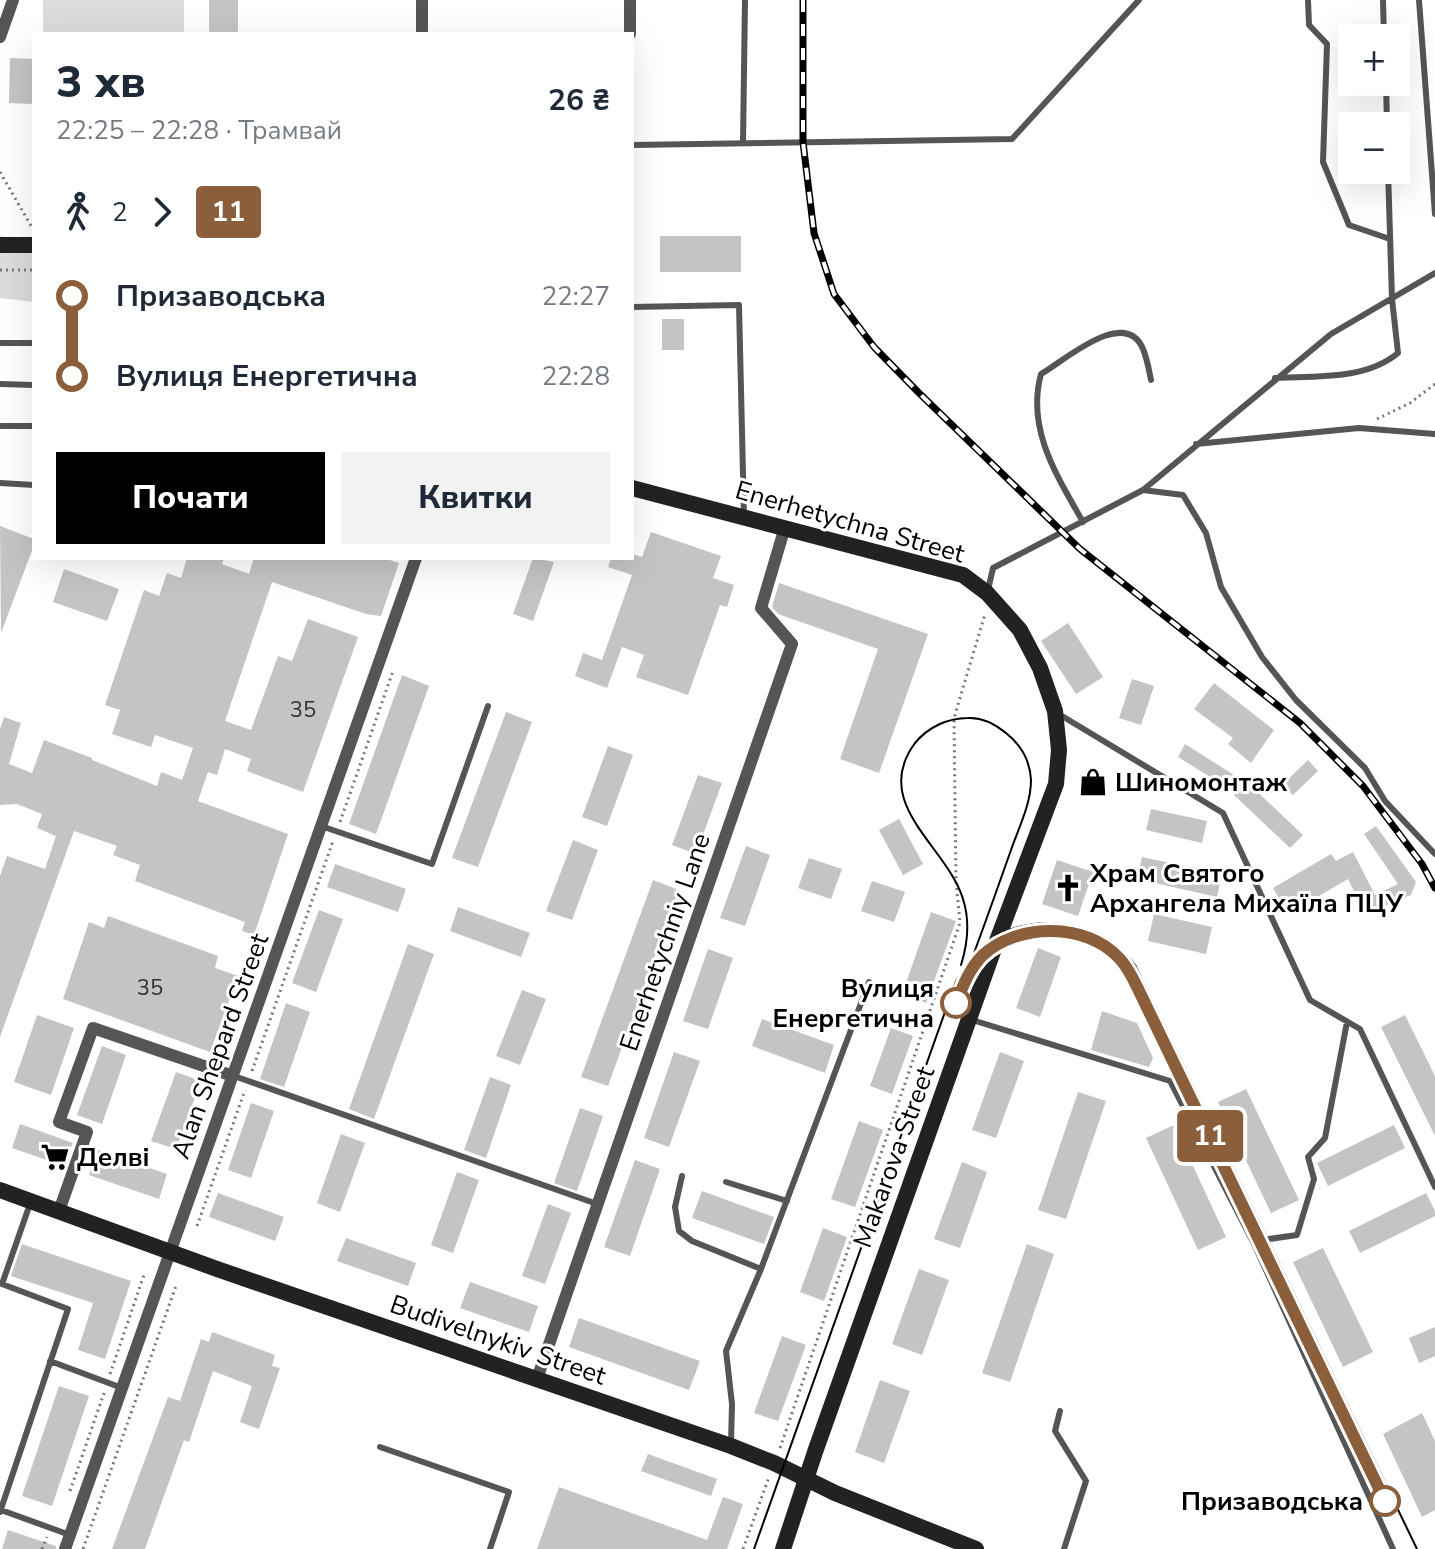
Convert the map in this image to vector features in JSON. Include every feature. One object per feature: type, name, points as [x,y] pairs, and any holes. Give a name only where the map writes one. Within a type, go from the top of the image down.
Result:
[{"type":"main road","points":[[0,245],[32,245]]},
{"type":"main road","name":"Enerhetychna Street","points":[[634,488],[963,575],[1020,630],[1040,668],[1055,711],[1059,750],[1056,784]]},
{"type":"main road","name":"Makarova Street","points":[[783,1549],[969,1019],[1056,784]]},
{"type":"main road","name":"Budivelnykiv Street","points":[[0,1190],[731,1446],[835,1493],[976,1549]]},
{"type":"street","points":[[0,37],[13,0]]},
{"type":"street","points":[[422,0],[422,32]]},
{"type":"street","points":[[630,0],[630,32]]},
{"type":"street","name":"Enerhetychniy Lane","points":[[537,1379],[792,644],[761,608],[785,527]]},
{"type":"street","name":"Alan Shepard Street","points":[[65,1549],[415,560]]},
{"type":"street","points":[[59,1211],[87,1132],[59,1122],[93,1028],[233,1076]]},
{"type":"lane","points":[[743,143],[745,0]]},
{"type":"lane","points":[[634,145],[1012,139],[1139,0]]},
{"type":"lane","points":[[1308,0],[1309,25],[1327,44],[1323,162],[1349,225],[1390,239]]},
{"type":"lane","points":[[1383,0],[1384,24]]},
{"type":"lane","points":[[1419,0],[1435,214]]},
{"type":"lane","points":[[1275,378],[1350,374],[1385,364],[1398,353],[1392,299],[1388,184]]},
{"type":"lane","points":[[987,601],[993,568],[1143,490],[1331,334],[1435,273]]},
{"type":"lane","points":[[634,307],[739,305],[744,516]]},
{"type":"lane","points":[[1083,522],[1044,449],[1037,415],[1041,374],[1097,338],[1116,331],[1128,334],[1143,346],[1151,380]]},
{"type":"lane","points":[[0,343],[32,343]]},
{"type":"lane","points":[[0,384],[32,385]]},
{"type":"lane","points":[[0,426],[32,426]]},
{"type":"lane","points":[[1196,444],[1359,428],[1435,434]]},
{"type":"lane","points":[[0,483],[32,485]]},
{"type":"lane","points":[[1143,490],[1183,495],[1206,533],[1221,587],[1262,657],[1296,700],[1365,768],[1385,801],[1435,854]]},
{"type":"lane","points":[[321,826],[432,864],[488,706]]},
{"type":"lane","points":[[1055,711],[1223,813],[1310,1000],[1360,1029],[1435,1187]]},
{"type":"lane","points":[[731,1446],[732,1404],[726,1351],[761,1269],[869,982]]},
{"type":"lane","points":[[969,1019],[1170,1081],[1255,1246],[1393,1549]]},
{"type":"lane","points":[[1255,1246],[1269,1239],[1297,1235],[1314,1179],[1308,1157],[1325,1138],[1347,1022]]},
{"type":"lane","points":[[233,1076],[597,1204]]},
{"type":"lane","points":[[682,1176],[675,1207],[679,1231],[692,1241],[761,1269]]},
{"type":"lane","points":[[726,1182],[787,1201]]},
{"type":"lane","points":[[31,1201],[2,1284],[68,1309],[0,1511],[70,1535]]},
{"type":"lane","points":[[50,1361],[122,1388]]},
{"type":"lane","points":[[1060,1411],[1055,1431],[1086,1481],[1064,1549]]},
{"type":"lane","points":[[380,1447],[509,1492],[490,1549]]},
{"type":"path","points":[[0,172],[32,228]]},
{"type":"path","points":[[0,270],[32,270]]},
{"type":"path","points":[[1359,428],[1410,403],[1435,384]]},
{"type":"path","points":[[743,1549],[960,923],[956,881],[954,718],[987,601]]},
{"type":"path","points":[[197,1226],[393,671]]},
{"type":"path","points":[[70,1492],[145,1272]]},
{"type":"path","points":[[83,1549],[177,1283]]},
{"type":"path","points":[[42,1549],[53,1529]]},
{"type":"shaded area","points":[[43,0],[184,0],[184,32],[43,32]]},
{"type":"shaded area","points":[[0,236],[32,243],[32,302],[0,298]]},
{"type":"building","points":[[209,0],[238,0],[238,32],[209,32]]},
{"type":"building","points":[[10,58],[32,59],[32,104],[9,103]]},
{"type":"building","points":[[660,236],[741,236],[741,272],[660,272]]},
{"type":"building","points":[[662,319],[684,319],[684,350],[662,350]]},
{"type":"building","points":[[0,526],[32,538],[32,550],[1,633]]},
{"type":"building","points":[[651,532],[721,556],[713,578],[734,585],[727,607],[720,605],[688,695],[636,677],[644,655],[622,647],[607,688],[575,676],[583,653],[602,660],[632,575],[608,567],[610,560],[634,560],[634,555],[642,557]]},
{"type":"building","points":[[186,560],[223,560],[222,564],[249,574],[253,560],[389,560],[399,563],[381,616],[366,614],[272,582],[225,721],[251,730],[278,656],[292,661],[308,619],[358,637],[303,792],[247,771],[251,759],[225,749],[217,775],[208,772],[198,801],[288,834],[254,935],[242,931],[245,922],[135,881],[140,865],[113,855],[117,846],[74,831],[0,1037],[0,876],[7,856],[45,869],[56,836],[37,828],[42,814],[17,804],[0,805],[0,729],[4,717],[21,723],[9,764],[32,773],[44,740],[157,786],[161,772],[182,780],[193,748],[155,735],[151,747],[112,734],[120,710],[105,705],[144,590],[159,596],[167,573],[181,578]]},
{"type":"building","points":[[532,560],[554,562],[533,621],[513,614]]},
{"type":"building","points":[[64,569],[119,589],[107,621],[53,602]]},
{"type":"building","points":[[779,583],[928,634],[879,773],[840,759],[878,649],[778,614],[772,607]]},
{"type":"building","points":[[1068,623],[1103,677],[1076,694],[1041,641]]},
{"type":"building","points":[[402,675],[429,686],[376,834],[349,824]]},
{"type":"building","points":[[1132,679],[1154,686],[1141,725],[1119,718]]},
{"type":"building","points":[[1214,683],[1274,730],[1251,763],[1228,744],[1233,738],[1194,709]]},
{"type":"building","points":[[506,712],[532,722],[478,867],[452,858]]},
{"type":"building","points":[[1185,744],[1250,785],[1303,835],[1290,848],[1234,795],[1236,793],[1178,757]]},
{"type":"building","points":[[608,746],[633,755],[607,826],[582,817]]},
{"type":"building","points":[[1308,760],[1318,771],[1293,795],[1281,786]]},
{"type":"building","points":[[698,775],[722,783],[696,854],[672,845]]},
{"type":"building","points":[[1151,809],[1207,821],[1202,843],[1146,830]]},
{"type":"building","points":[[899,819],[923,864],[903,875],[879,830]]},
{"type":"building","points":[[1376,826],[1416,882],[1411,895],[1365,914],[1348,879],[1288,914],[1273,888],[1331,854],[1336,861],[1353,852],[1375,895],[1398,884],[1364,834]]},
{"type":"building","points":[[573,840],[598,850],[572,920],[546,911]]},
{"type":"building","points":[[746,846],[770,855],[745,926],[720,918]]},
{"type":"building","points":[[1142,857],[1222,874],[1217,897],[1137,879]]},
{"type":"building","points":[[809,858],[842,869],[831,899],[798,888]]},
{"type":"building","name":"Храм Святого Архангела Михаїла ПЦУ","points":[[1057,860],[1093,872],[1078,916],[1042,904]]},
{"type":"building","points":[[335,864],[406,889],[398,912],[327,887]]},
{"type":"building","points":[[653,880],[679,890],[608,1086],[581,1077]]},
{"type":"building","points":[[872,881],[905,892],[894,922],[861,911]]},
{"type":"building","points":[[458,907],[530,933],[521,957],[450,931]]},
{"type":"building","points":[[319,910],[343,919],[316,992],[292,983]]},
{"type":"building","points":[[931,912],[956,921],[926,1003],[902,994]]},
{"type":"building","points":[[1154,914],[1212,927],[1206,954],[1148,941]]},
{"type":"building","points":[[108,916],[218,956],[215,968],[238,976],[210,1052],[63,999],[89,922],[104,928]]},
{"type":"building","points":[[408,944],[434,954],[374,1119],[349,1109]]},
{"type":"building","points":[[1038,948],[1061,957],[1040,1017],[1016,1008]]},
{"type":"building","points":[[708,949],[733,958],[708,1029],[683,1021]]},
{"type":"building","points":[[522,990],[546,999],[520,1065],[496,1056]]},
{"type":"building","points":[[286,1003],[310,1012],[284,1087],[260,1079]]},
{"type":"building","points":[[1102,1011],[1137,1023],[1153,1058],[1149,1067],[1091,1050]]},
{"type":"building","points":[[37,1015],[74,1028],[51,1095],[14,1082]]},
{"type":"building","points":[[1405,1015],[1435,1076],[1435,1136],[1381,1027]]},
{"type":"building","points":[[762,1019],[834,1045],[825,1073],[752,1046]]},
{"type":"building","points":[[891,1028],[913,1036],[892,1094],[870,1086]]},
{"type":"building","points":[[102,1046],[126,1055],[102,1124],[77,1115]]},
{"type":"building","points":[[674,1052],[700,1061],[669,1147],[644,1138]]},
{"type":"building","points":[[1000,1052],[1024,1061],[996,1138],[972,1130]]},
{"type":"building","points":[[176,1072],[201,1081],[176,1149],[151,1141]]},
{"type":"building","points":[[490,1077],[511,1085],[486,1158],[464,1150]]},
{"type":"building","points":[[1246,1089],[1299,1200],[1271,1213],[1218,1102]]},
{"type":"building","points":[[1078,1092],[1106,1101],[1066,1219],[1038,1210]]},
{"type":"building","points":[[251,1103],[274,1111],[251,1178],[228,1170]]},
{"type":"building","points":[[580,1108],[603,1116],[577,1191],[554,1183]]},
{"type":"building","points":[[859,1121],[883,1130],[855,1207],[831,1199]]},
{"type":"building","points":[[20,1124],[73,1143],[64,1166],[12,1148]]},
{"type":"building","points":[[1174,1125],[1226,1237],[1198,1250],[1146,1138]]},
{"type":"building","points":[[1394,1125],[1405,1148],[1328,1186],[1317,1163]]},
{"type":"building","points":[[341,1134],[365,1143],[340,1212],[317,1203]]},
{"type":"building","points":[[98,1150],[167,1174],[159,1199],[89,1175]]},
{"type":"building","points":[[635,1160],[660,1169],[630,1256],[604,1247]]},
{"type":"building","points":[[962,1162],[987,1172],[960,1248],[934,1239]]},
{"type":"building","points":[[457,1172],[479,1180],[453,1253],[431,1245]]},
{"type":"building","points":[[702,1191],[774,1217],[764,1244],[692,1218]]},
{"type":"building","points":[[218,1193],[284,1217],[275,1241],[209,1217]]},
{"type":"building","points":[[1426,1193],[1435,1216],[1360,1253],[1349,1231]]},
{"type":"building","points":[[548,1204],[571,1213],[545,1284],[522,1276]]},
{"type":"building","points":[[823,1228],[847,1237],[824,1301],[800,1292]]},
{"type":"building","points":[[346,1238],[416,1263],[408,1286],[337,1261]]},
{"type":"building","points":[[22,1244],[131,1281],[105,1359],[78,1350],[93,1303],[11,1276]]},
{"type":"building","points":[[1027,1244],[1054,1254],[1010,1382],[982,1373]]},
{"type":"building","points":[[1323,1248],[1373,1352],[1343,1367],[1293,1262]]},
{"type":"building","points":[[919,1269],[949,1280],[922,1355],[892,1344]]},
{"type":"building","points":[[470,1282],[538,1306],[529,1332],[460,1308]]},
{"type":"building","points":[[579,1318],[700,1361],[689,1390],[569,1347]]},
{"type":"building","points":[[1435,1327],[1435,1356],[1419,1363],[1409,1338]]},
{"type":"building","points":[[212,1332],[275,1355],[272,1366],[280,1368],[259,1429],[240,1422],[252,1386],[213,1371],[189,1442],[184,1440],[145,1549],[112,1549],[168,1397],[180,1401],[201,1339],[209,1342]]},
{"type":"building","points":[[782,1336],[806,1345],[778,1421],[754,1413]]},
{"type":"building","points":[[880,1380],[910,1391],[884,1463],[855,1452]]},
{"type":"building","points":[[59,1386],[89,1396],[52,1506],[22,1496]]},
{"type":"building","points":[[1422,1413],[1435,1441],[1435,1510],[1422,1517],[1383,1434]]},
{"type":"building","points":[[648,1454],[717,1479],[711,1496],[641,1471]]},
{"type":"building","points":[[559,1487],[707,1540],[723,1497],[743,1504],[727,1549],[537,1549]]},
{"type":"building","points":[[8,1530],[56,1546],[56,1549],[2,1549]]},
{"type":"tram line","points":[[961,965],[967,932],[963,899],[954,880],[916,824],[901,786],[903,765],[920,737],[939,724],[968,718],[988,722],[1011,738],[1027,760],[1031,780],[1024,815],[974,953]]},
{"type":"tram line","points":[[754,1549],[956,981],[977,952],[993,938],[1011,929],[1050,923],[1088,931],[1122,951],[1135,965],[1417,1549]]},
{"type":"tram line","name":"11","points":[[956,1003],[970,972],[984,954],[1016,936],[1038,931],[1064,932],[1087,937],[1119,958],[1141,995],[1385,1501]]},
{"type":"railway","points":[[803,0],[803,142],[814,233],[834,294],[874,347],[1080,549],[1300,723],[1363,786],[1422,864],[1435,888]]},
{"type":"place","name":"Шиномонтаж","points":[[1093,782]]},
{"type":"place","name":"Храм Святого Архангела Михаїла ПЦУ","points":[[1068,888]]},
{"type":"place","name":"Вулиця Енергетична","points":[[956,1003]]},
{"type":"place","name":"Делві","points":[[55,1157]]},
{"type":"place","name":"Призаводська","points":[[1385,1501]]}]
